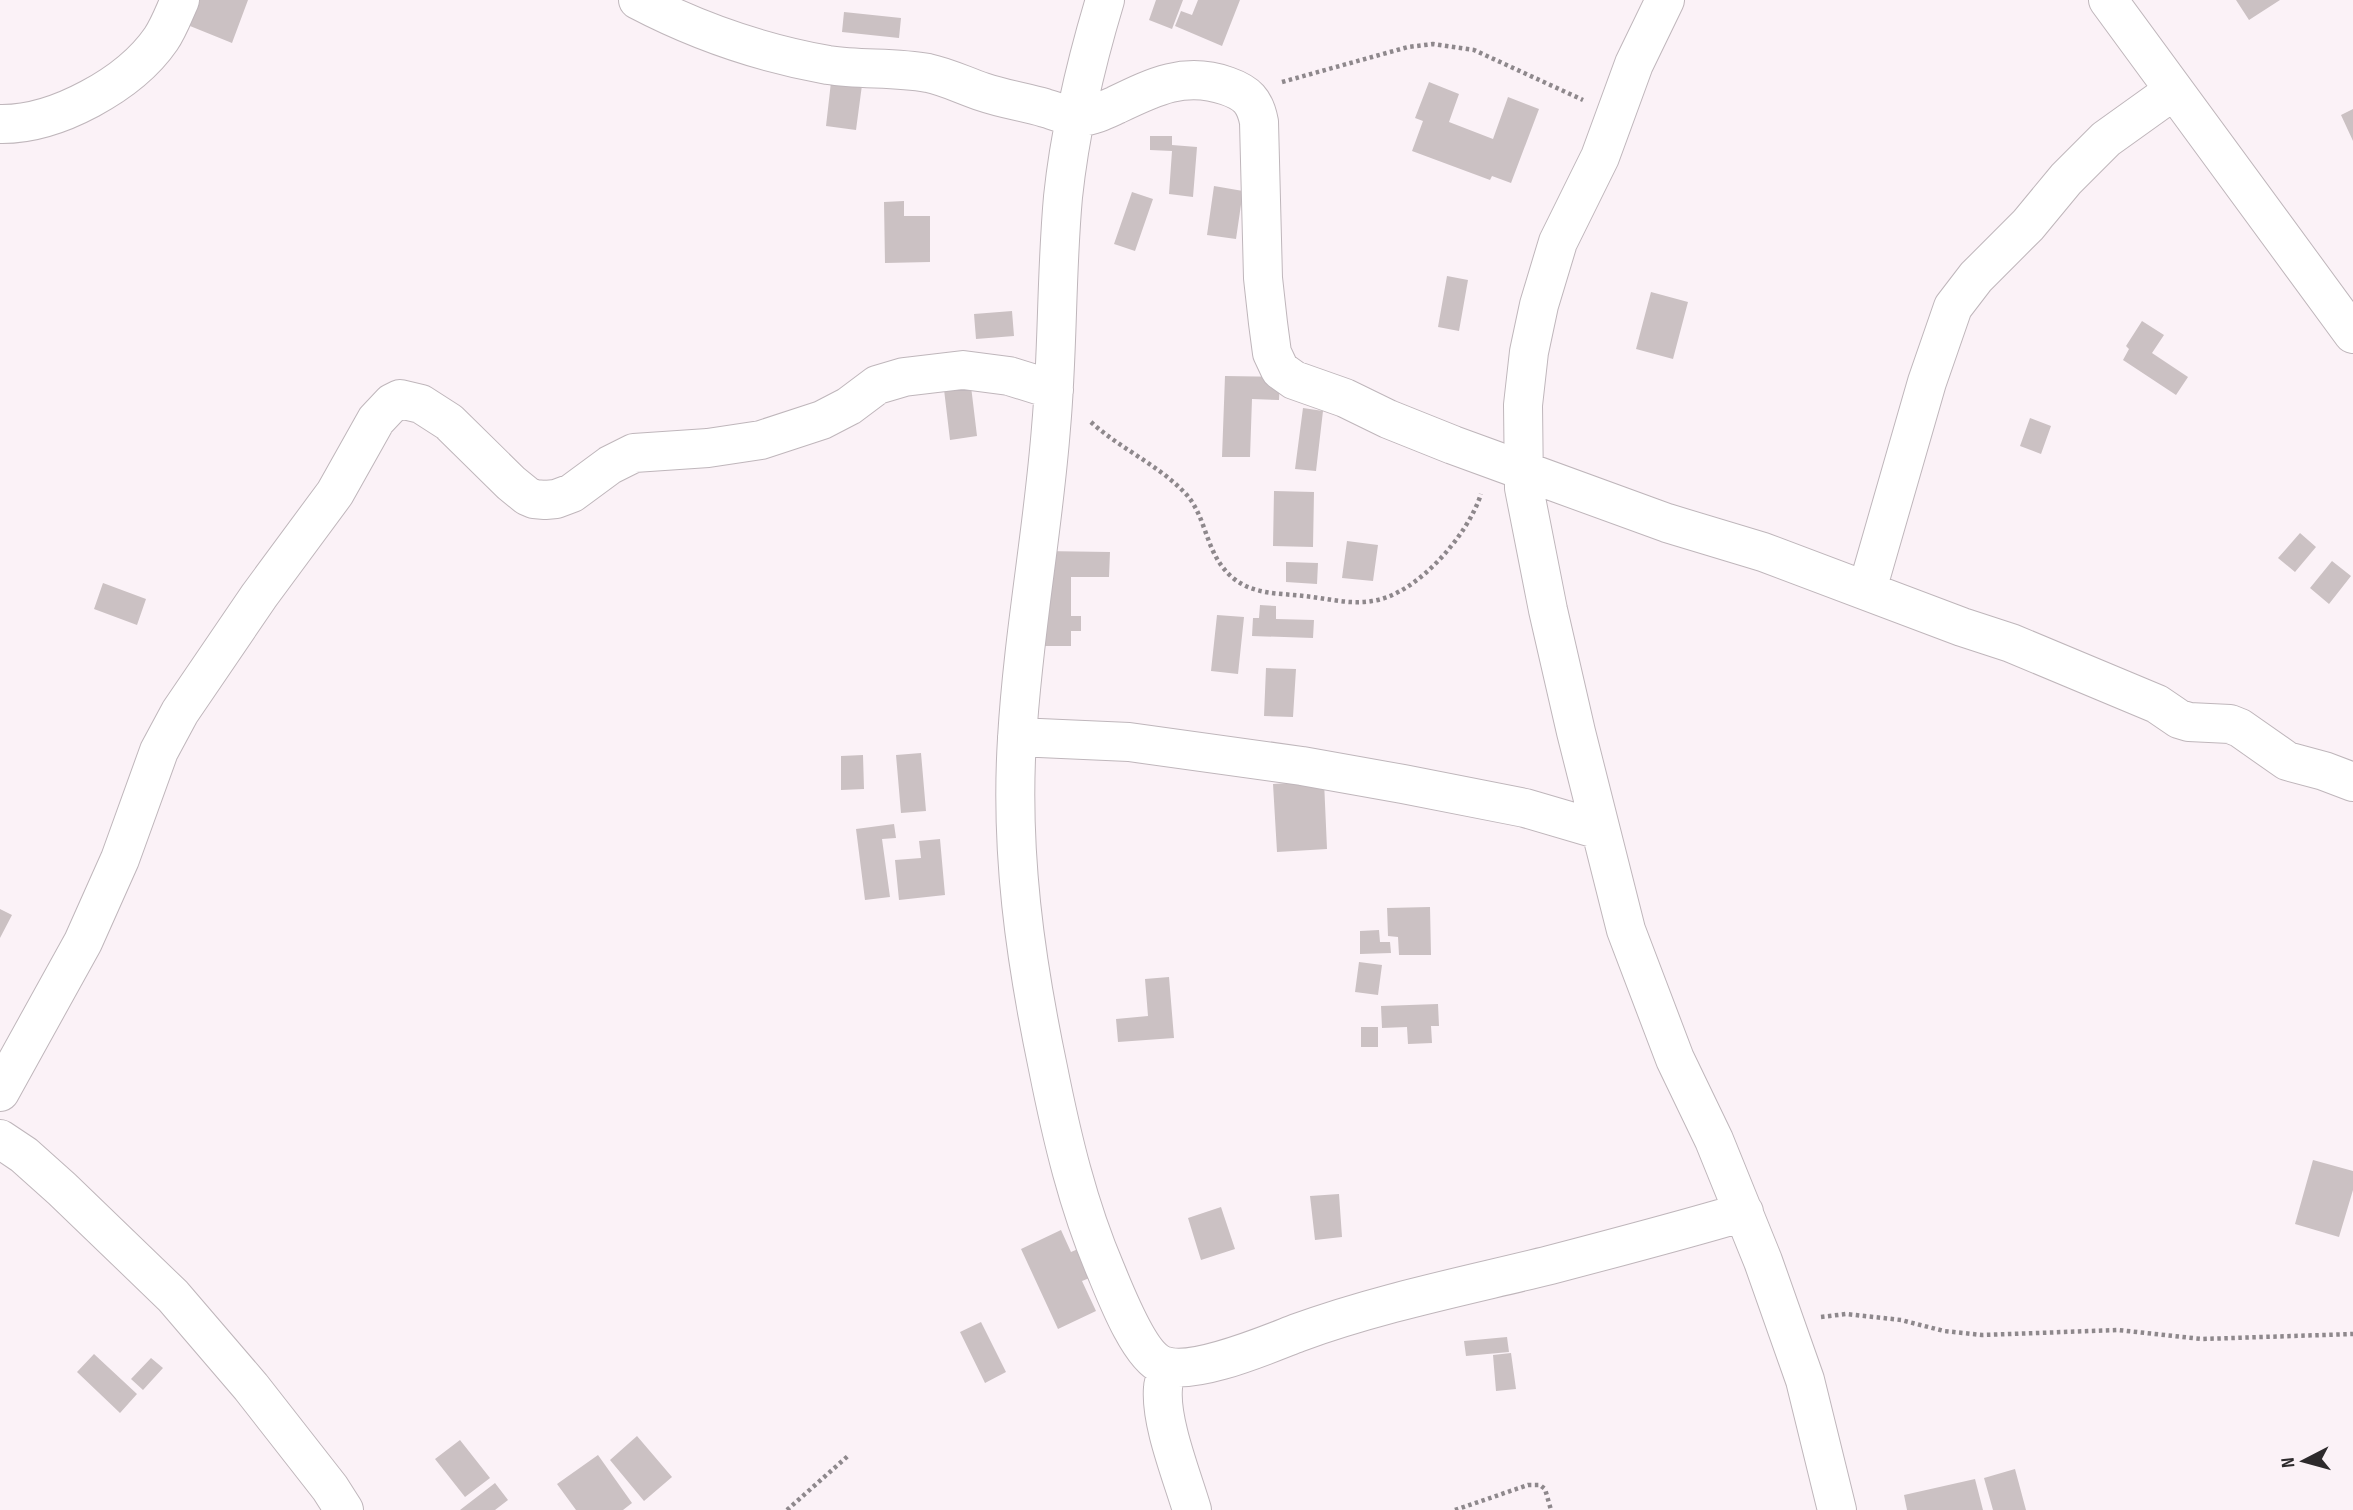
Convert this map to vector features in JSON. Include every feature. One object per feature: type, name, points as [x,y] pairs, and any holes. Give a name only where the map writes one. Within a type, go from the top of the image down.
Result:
[{"type":"street","points":[[0,124],[32,121],[55,114],[128,76],[162,37],[180,0]]},
{"type":"street","points":[[638,0],[682,23],[794,57],[828,65],[929,73],[987,93],[1076,117],[1103,110],[1149,89],[1185,80],[1215,82],[1239,90],[1249,96],[1257,108],[1259,122],[1263,278],[1272,353],[1280,370],[1294,380],[1506,464],[1667,523],[1763,552],[2011,643],[2157,704],[2179,719],[2230,724],[2287,761],[2353,782]]},
{"type":"street","points":[[1105,0],[1076,117],[1063,195],[1054,393],[1017,737],[1015,836],[1018,890],[1031,986],[1063,1138],[1076,1190],[1122,1309],[1150,1357],[1157,1363],[1184,1369],[1245,1352],[1380,1305],[1549,1265],[1744,1212]]},
{"type":"street","points":[[1665,0],[1634,64],[1600,157],[1558,242],[1539,305],[1529,352],[1523,405],[1506,464],[1528,516],[1600,830],[1626,930],[1675,1059],[1714,1140],[1744,1212],[1787,1327],[1805,1380],[1838,1510]]},
{"type":"street","points":[[2108,0],[2353,334]]},
{"type":"street","points":[[1867,590],[1927,382],[1953,307],[1976,276],[2028,225],[2066,179],[2106,139],[2173,91]]},
{"type":"street","points":[[0,1091],[89,930],[120,859],[159,751],[180,712],[330,500],[376,420],[392,403],[400,399],[421,404],[449,422],[527,496],[545,500],[572,493],[634,453],[708,448],[761,440],[822,420],[849,406],[877,385],[895,378],[963,370],[1009,376],[1054,393]]},
{"type":"street","points":[[1017,737],[1140,744],[1303,766],[1525,808],[1600,830]]},
{"type":"street","points":[[0,1139],[24,1155],[62,1189],[173,1296],[251,1387],[330,1488],[344,1510]]},
{"type":"street","points":[[1170,1367],[1163,1387],[1165,1412],[1192,1510]]},
{"type":"path","points":[[1249,96],[1315,72],[1408,47],[1433,44],[1474,50],[1615,116]]},
{"type":"path","points":[[1054,393],[1071,403],[1105,435],[1168,477],[1186,493],[1198,513],[1216,559],[1233,578],[1251,589],[1272,594],[1351,602],[1390,597],[1409,586],[1450,547],[1475,513],[1484,485],[1506,464]]},
{"type":"path","points":[[1787,1327],[1805,1319],[1846,1314],[1901,1320],[1944,1331],[1982,1335],[2118,1330],[2202,1339],[2353,1334]]},
{"type":"path","points":[[787,1510],[849,1455]]},
{"type":"path","points":[[1455,1510],[1535,1484],[1545,1489],[1551,1510]]},
{"type":"building","points":[[200,0],[248,0],[232,43],[190,26]]},
{"type":"building","points":[[1156,0],[1183,0],[1172,29],[1149,20]]},
{"type":"building","points":[[1198,0],[1240,0],[1222,46],[1175,26],[1181,11],[1192,15]]},
{"type":"building","points":[[2236,0],[2280,0],[2249,20]]},
{"type":"building","points":[[844,12],[901,18],[899,38],[842,32]]},
{"type":"building","points":[[831,82],[862,85],[856,130],[826,126]]},
{"type":"building","points":[[1429,82],[1459,94],[1449,122],[1493,139],[1508,97],[1539,109],[1511,183],[1492,176],[1490,180],[1412,151],[1423,121],[1415,118]]},
{"type":"building","points":[[2353,109],[2353,141],[2341,115]]},
{"type":"building","points":[[1150,136],[1172,136],[1172,145],[1197,147],[1193,197],[1169,194],[1172,151],[1150,150]]},
{"type":"building","points":[[1214,186],[1243,191],[1236,239],[1207,235]]},
{"type":"building","points":[[1132,192],[1153,199],[1135,251],[1114,244]]},
{"type":"building","points":[[904,201],[904,216],[930,216],[930,262],[885,263],[884,202]]},
{"type":"building","points":[[1447,276],[1468,280],[1459,331],[1438,327]]},
{"type":"building","points":[[1651,292],[1688,302],[1673,359],[1636,349]]},
{"type":"building","points":[[1012,311],[1014,336],[976,339],[974,314]]},
{"type":"building","points":[[2142,321],[2164,335],[2152,353],[2188,377],[2176,395],[2123,360],[2129,349],[2126,346]]},
{"type":"building","points":[[1225,376],[1280,377],[1279,400],[1252,399],[1250,457],[1222,457]]},
{"type":"building","points":[[970,378],[977,436],[950,440],[943,381]]},
{"type":"building","points":[[1303,408],[1323,411],[1316,471],[1295,469]]},
{"type":"building","points":[[2030,418],[2051,426],[2041,454],[2020,446]]},
{"type":"building","points":[[1274,491],[1314,492],[1313,547],[1273,546]]},
{"type":"building","points":[[2300,533],[2316,547],[2295,572],[2278,558]]},
{"type":"building","points":[[1347,541],[1378,545],[1373,581],[1342,578]]},
{"type":"building","points":[[1043,551],[1110,552],[1109,577],[1071,577],[1071,616],[1081,616],[1081,631],[1071,631],[1071,646],[1042,646]]},
{"type":"building","points":[[2332,561],[2351,576],[2329,604],[2310,588]]},
{"type":"building","points":[[1286,562],[1318,563],[1317,584],[1286,582]]},
{"type":"building","points":[[103,583],[146,599],[137,625],[94,609]]},
{"type":"building","points":[[1260,605],[1276,606],[1276,619],[1314,620],[1313,638],[1252,636],[1253,618],[1259,618]]},
{"type":"building","points":[[1217,615],[1244,617],[1238,674],[1211,671]]},
{"type":"building","points":[[1266,668],[1296,669],[1293,717],[1264,716]]},
{"type":"building","points":[[921,753],[926,811],[901,813],[896,755]]},
{"type":"building","points":[[863,755],[864,789],[841,790],[841,756]]},
{"type":"building","points":[[1324,781],[1327,849],[1277,852],[1273,784]]},
{"type":"building","points":[[894,824],[896,838],[882,839],[890,897],[865,900],[856,829]]},
{"type":"building","points":[[940,839],[945,895],[899,900],[895,860],[921,858],[919,841]]},
{"type":"building","points":[[1430,907],[1431,955],[1399,955],[1398,937],[1388,936],[1387,908]]},
{"type":"building","points":[[0,909],[12,915],[0,938]]},
{"type":"building","points":[[1379,930],[1380,942],[1390,942],[1391,953],[1360,954],[1360,931]]},
{"type":"building","points":[[1359,962],[1382,965],[1378,995],[1355,992]]},
{"type":"building","points":[[1169,977],[1174,1038],[1118,1042],[1116,1019],[1148,1016],[1145,979]]},
{"type":"building","points":[[1438,1004],[1439,1026],[1431,1026],[1432,1043],[1408,1044],[1407,1027],[1382,1028],[1381,1006]]},
{"type":"building","points":[[1361,1027],[1378,1027],[1378,1047],[1361,1047]]},
{"type":"building","points":[[2313,1160],[2353,1171],[2353,1190],[2339,1237],[2295,1224]]},
{"type":"building","points":[[1339,1194],[1342,1237],[1315,1240],[1310,1196]]},
{"type":"building","points":[[1221,1207],[1235,1249],[1201,1260],[1188,1218]]},
{"type":"building","points":[[1061,1230],[1071,1252],[1078,1249],[1092,1277],[1082,1281],[1096,1311],[1058,1329],[1021,1249]]},
{"type":"building","points":[[981,1322],[1006,1372],[985,1383],[960,1332]]},
{"type":"building","points":[[1507,1337],[1509,1352],[1466,1356],[1464,1341]]},
{"type":"building","points":[[1511,1353],[1516,1389],[1496,1391],[1493,1355]]},
{"type":"building","points":[[94,1354],[137,1394],[120,1413],[77,1372]]},
{"type":"building","points":[[151,1358],[163,1368],[143,1390],[131,1379]]},
{"type":"building","points":[[637,1436],[672,1477],[644,1501],[610,1460]]},
{"type":"building","points":[[460,1440],[490,1478],[465,1497],[435,1459]]},
{"type":"building","points":[[598,1455],[632,1503],[623,1510],[576,1510],[557,1484]]},
{"type":"building","points":[[2015,1469],[2026,1510],[1993,1510],[1984,1478]]},
{"type":"building","points":[[1975,1479],[1983,1510],[1907,1510],[1904,1495]]},
{"type":"building","points":[[495,1483],[508,1500],[495,1510],[460,1510]]}]
